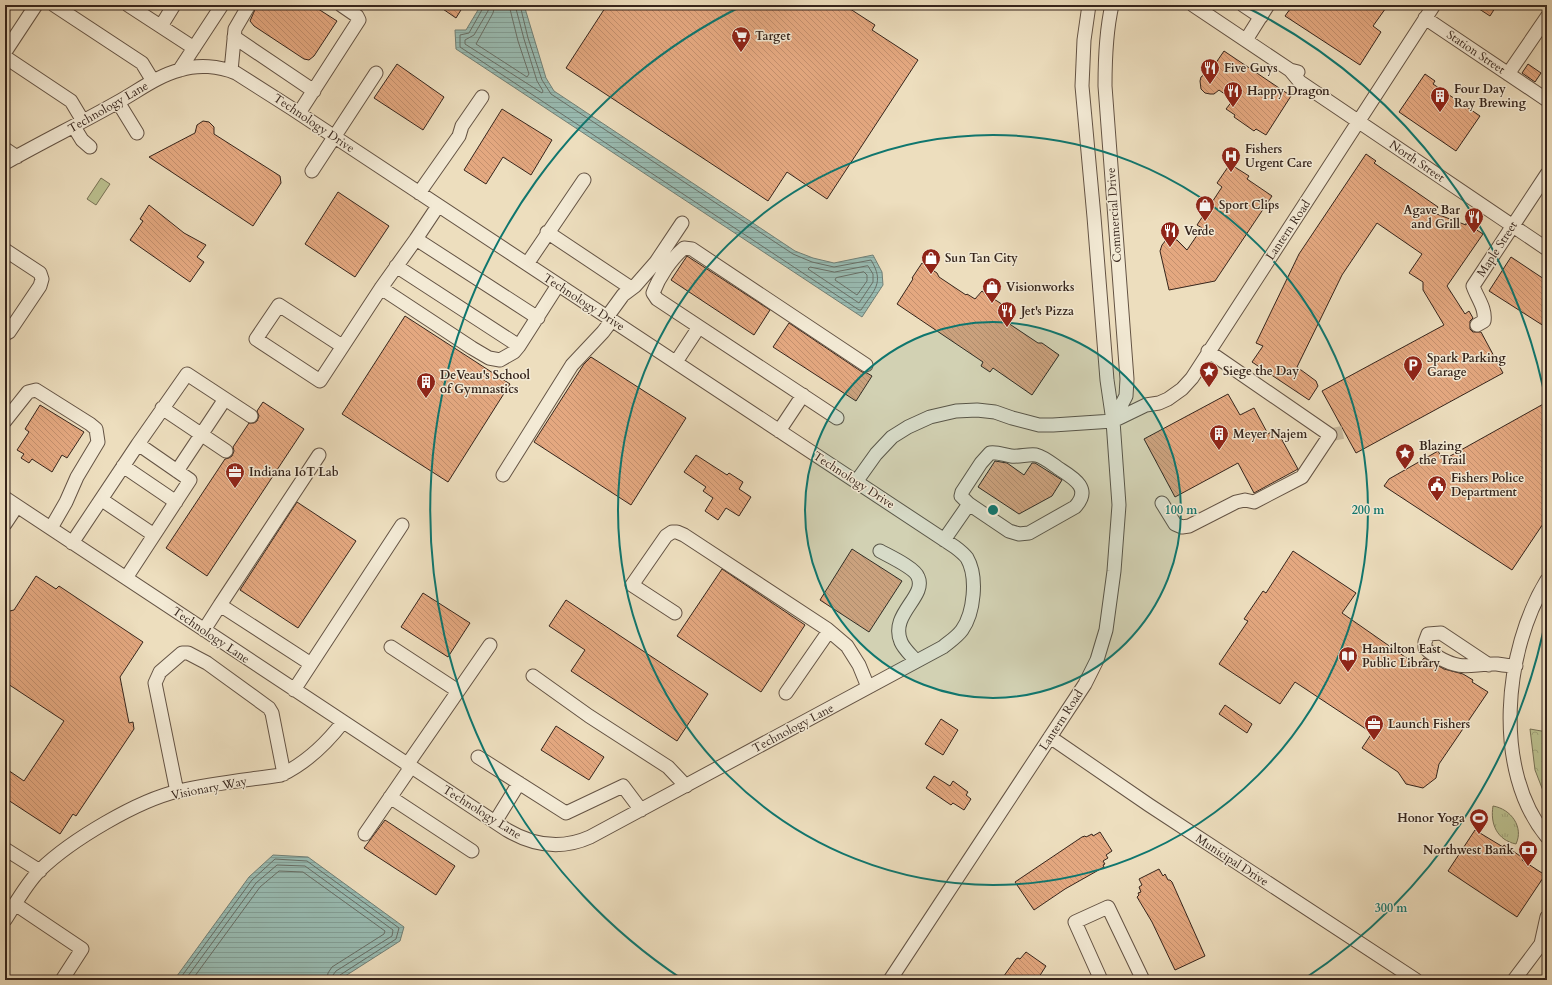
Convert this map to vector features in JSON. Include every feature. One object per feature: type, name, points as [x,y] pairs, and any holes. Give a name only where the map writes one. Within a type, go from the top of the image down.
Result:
[{"type":"street","points":[[5,52],[36,5]]},
{"type":"street","points":[[54,5],[142,63],[154,81]]},
{"type":"street","points":[[128,5],[194,48]]},
{"type":"street","points":[[161,26],[174,5]]},
{"type":"street","points":[[180,69],[222,5]]},
{"type":"street","points":[[231,71],[235,29],[249,5]]},
{"type":"street","points":[[299,113],[359,20],[357,16],[340,5]]},
{"type":"street","name":"Commercial Drive","points":[[1089,5],[1084,40],[1082,86],[1107,380]]},
{"type":"street","name":"Commercial Drive","points":[[1112,5],[1107,34],[1105,86],[1127,380],[1126,396],[1113,421]]},
{"type":"street","name":"North Street","points":[[1194,5],[1290,70],[1304,74],[1362,118],[1547,249]]},
{"type":"street","points":[[1246,40],[1249,8],[1268,5]]},
{"type":"street","name":"Lantern Road","points":[[1113,421],[1146,405],[1159,403],[1173,396],[1192,378],[1208,351],[1362,118],[1434,5]]},
{"type":"street","points":[[1508,74],[1547,17]]},
{"type":"street","name":"Station Street","points":[[1425,18],[1547,100]]},
{"type":"street","points":[[234,37],[314,91]]},
{"type":"street","points":[[5,57],[71,102],[79,124],[82,140],[90,147]]},
{"type":"street","name":"Technology Lane","points":[[5,163],[79,124],[154,81],[180,69],[203,66],[216,68]]},
{"type":"street","name":"Technology Drive","points":[[216,68],[231,71],[245,77],[946,541]]},
{"type":"street","points":[[312,171],[376,73]]},
{"type":"street","points":[[419,193],[458,136],[462,126],[482,97]]},
{"type":"street","points":[[118,102],[137,133]]},
{"type":"street","points":[[5,148],[16,156]]},
{"type":"street","name":"Maple Street","points":[[1477,325],[1484,321],[1485,311],[1476,296],[1473,286],[1547,174]]},
{"type":"street","points":[[527,264],[547,232],[584,180]]},
{"type":"street","points":[[342,346],[279,305],[256,339],[320,381],[381,288],[438,206]]},
{"type":"street","points":[[503,475],[572,365],[603,332],[615,305],[631,288],[639,282],[656,262],[682,223]]},
{"type":"street","points":[[547,232],[631,288]]},
{"type":"street","points":[[416,239],[538,318]]},
{"type":"street","points":[[837,418],[657,299],[653,293],[656,284],[678,253],[684,248],[692,249],[866,364]]},
{"type":"street","points":[[5,250],[40,273],[42,279],[40,286],[9,332],[5,334]]},
{"type":"street","points":[[396,266],[516,349]]},
{"type":"street","points":[[381,288],[472,348],[489,358],[500,360],[516,349],[538,318],[558,285]]},
{"type":"street","points":[[676,362],[700,327]]},
{"type":"street","points":[[1162,503],[1175,524],[1182,527],[1188,526],[1236,502],[1245,500],[1254,502],[1302,477],[1330,435],[1208,351]]},
{"type":"street","points":[[72,543],[162,408],[187,374],[251,416]]},
{"type":"street","name":"Lantern Road","points":[[890,980],[1089,678],[1098,660],[1106,630],[1116,545],[1119,504],[1113,421],[1107,380]]},
{"type":"street","points":[[5,421],[28,392],[36,390],[96,429],[98,442],[77,477],[66,502],[51,528]]},
{"type":"street","points":[[779,431],[803,396]]},
{"type":"street","points":[[177,471],[225,399]]},
{"type":"street","points":[[162,408],[226,451]]},
{"type":"street","points":[[856,482],[873,458],[892,437],[908,427],[930,417],[969,410],[985,410],[1027,423],[1046,425],[1113,421]]},
{"type":"street","points":[[126,578],[190,480],[138,444]]},
{"type":"street","points":[[990,452],[998,452],[1012,456],[1035,455],[1042,458],[1076,479],[1081,487],[1082,494],[1080,502],[1075,507],[1029,533],[1019,534],[1009,531],[969,504],[961,496],[962,492],[990,452]]},
{"type":"street","points":[[204,630],[319,456]]},
{"type":"street","points":[[123,466],[176,502]]},
{"type":"street","name":"Technology Lane","points":[[5,498],[515,835],[531,842],[548,845],[565,845],[590,837],[943,647],[958,635],[966,623],[971,610],[974,587],[967,558],[962,552],[946,541]]},
{"type":"street","points":[[102,500],[154,535]]},
{"type":"street","points":[[946,541],[969,504]]},
{"type":"street","points":[[5,524],[17,506]]},
{"type":"street","points":[[294,690],[402,525]]},
{"type":"street","points":[[675,614],[632,585],[666,536],[672,532],[677,532],[702,547],[829,631],[847,646],[868,687]]},
{"type":"street","points":[[880,551],[913,571],[918,577],[919,585],[900,619],[898,631],[902,643],[916,661]]},
{"type":"street","points":[[1547,580],[1535,601],[1516,666],[1511,698],[1510,719],[1513,762],[1520,786],[1532,814],[1547,837]]},
{"type":"street","points":[[220,605],[311,664]]},
{"type":"street","points":[[786,693],[829,631]]},
{"type":"street","points":[[365,834],[390,798],[458,691],[490,645]]},
{"type":"street","points":[[391,647],[458,691]]},
{"type":"street","points":[[177,792],[155,683],[160,672],[182,654],[188,652],[207,663],[269,708],[272,713],[284,774]]},
{"type":"street","points":[[1489,665],[1516,666]]},
{"type":"street","points":[[533,676],[589,716],[668,767],[686,786]]},
{"type":"street","name":"Visionary Way","points":[[5,920],[40,871],[82,838],[114,819],[135,807],[177,792],[284,774],[292,770],[324,745],[343,722]]},
{"type":"street","name":"Municipal Drive","points":[[1050,738],[1149,805],[1416,980]]},
{"type":"street","points":[[478,757],[566,813],[623,786],[641,810]]},
{"type":"street","points":[[495,822],[519,783]]},
{"type":"street","points":[[390,798],[472,851]]},
{"type":"street","points":[[5,849],[40,871]]},
{"type":"street","points":[[15,904],[82,949],[62,980]]},
{"type":"street","points":[[1101,980],[1075,922],[1108,907],[1142,980]]},
{"type":"street","points":[[1514,980],[1544,942],[1547,917]]},
{"type":"green space","points":[[101,178],[110,184],[96,205],[87,199]]},
{"type":"green space","points":[[1530,729],[1547,732],[1547,801],[1535,770]]},
{"type":"green space","points":[[1493,806],[1505,811],[1514,820],[1518,831],[1516,844],[1504,839],[1496,830],[1492,813]]},
{"type":"water","points":[[481,5],[524,5],[546,78],[554,91],[795,251],[813,258],[834,263],[873,255],[882,272],[883,285],[862,317],[456,49],[455,30],[466,30]]},
{"type":"water","points":[[273,855],[308,857],[404,927],[400,941],[339,980],[174,980],[249,877]]},
{"type":"building","points":[[257,5],[312,5],[337,21],[314,56],[309,60],[304,59],[254,26],[250,21]]},
{"type":"building","points":[[437,5],[464,5],[456,18]]},
{"type":"building","points":[[607,5],[844,5],[875,25],[872,30],[918,60],[827,199],[787,172],[768,201],[566,68]]},
{"type":"building","points":[[1293,5],[1388,5],[1373,26],[1381,32],[1360,65],[1285,16]]},
{"type":"building","points":[[1473,5],[1497,5],[1490,16]]},
{"type":"building","points":[[1224,51],[1291,96],[1266,135],[1256,129],[1254,131],[1234,117],[1235,115],[1226,109],[1233,100],[1219,90],[1214,94],[1210,94],[1205,93],[1201,89],[1201,77],[1209,73]]},
{"type":"building","points":[[397,64],[444,97],[423,130],[374,98]]},
{"type":"building","points":[[1528,64],[1541,73],[1535,82],[1522,73]]},
{"type":"building","name":"Four Day Ray Brewing","points":[[1425,74],[1435,81],[1433,84],[1480,116],[1456,151],[1399,112]]},
{"type":"building","points":[[502,109],[552,140],[531,175],[503,157],[486,184],[464,170]]},
{"type":"building","points":[[203,121],[209,122],[214,127],[214,134],[280,176],[281,183],[253,226],[149,157],[195,133],[197,125]]},
{"type":"building","points":[[1366,154],[1376,161],[1374,163],[1438,207],[1434,213],[1466,225],[1466,223],[1483,234],[1447,286],[1465,314],[1469,311],[1473,318],[1470,321],[1470,329],[1473,332],[1481,332],[1503,373],[1356,453],[1322,391],[1444,325],[1423,290],[1423,282],[1409,273],[1422,254],[1377,223],[1342,275],[1297,367],[1316,381],[1318,386],[1309,400],[1252,362],[1263,346],[1256,343],[1299,254]]},
{"type":"building","points":[[1230,164],[1249,176],[1247,179],[1272,196],[1215,281],[1169,290],[1160,251],[1162,245],[1166,240],[1177,240],[1187,250],[1202,228],[1197,225],[1222,187],[1217,183]]},
{"type":"building","points":[[338,192],[389,226],[355,277],[305,244]]},
{"type":"building","points":[[149,205],[184,233],[206,245],[197,257],[204,262],[190,282],[130,240],[143,221],[140,219]]},
{"type":"building","points":[[687,256],[770,310],[754,335],[671,280]]},
{"type":"building","points":[[1511,257],[1547,281],[1547,328],[1489,291]]},
{"type":"building","points":[[922,263],[937,273],[939,277],[966,295],[967,294],[975,299],[982,291],[1009,309],[1002,319],[1059,355],[1032,395],[993,368],[990,372],[981,366],[983,362],[897,304]]},
{"type":"building","name":"DeVeau's School of Gymnastics","points":[[405,316],[510,384],[448,482],[342,414]]},
{"type":"building","points":[[789,323],[862,372],[872,376],[856,401],[773,347]]},
{"type":"building","points":[[591,357],[686,418],[631,505],[534,442],[584,364]]},
{"type":"building","name":"Meyer Najem","points":[[1228,394],[1240,415],[1254,408],[1268,434],[1276,429],[1298,469],[1254,493],[1238,463],[1175,497],[1144,439]]},
{"type":"building","points":[[263,402],[304,429],[207,576],[166,548],[225,459],[232,456],[234,451],[233,447],[249,423],[254,423],[257,421],[259,416],[257,411]]},
{"type":"building","points":[[1547,402],[1547,518],[1512,570],[1384,486],[1389,479],[1438,451],[1443,460]]},
{"type":"building","points":[[40,405],[84,432],[67,458],[62,455],[52,472],[32,459],[29,463],[21,458],[24,454],[17,450],[29,432],[25,429]]},
{"type":"building","points":[[696,455],[727,475],[729,473],[743,482],[739,489],[751,497],[739,516],[726,508],[718,520],[705,511],[713,498],[703,491],[706,487],[684,472]]},
{"type":"building","points":[[995,461],[1007,463],[1024,475],[1032,463],[1035,463],[1062,480],[1052,496],[1019,514],[978,487]]},
{"type":"building","points":[[297,502],[356,541],[298,628],[240,590]]},
{"type":"building","points":[[852,549],[902,581],[869,632],[820,600]]},
{"type":"building","name":"Hamilton East Public Library","points":[[1293,551],[1356,593],[1342,613],[1418,666],[1424,658],[1444,669],[1463,674],[1473,680],[1472,682],[1488,692],[1439,764],[1436,778],[1423,788],[1406,784],[1398,772],[1362,748],[1372,733],[1295,682],[1280,704],[1219,664],[1248,621],[1244,619],[1263,591],[1266,593]]},
{"type":"building","points":[[722,569],[805,625],[761,692],[677,636]]},
{"type":"building","points":[[36,576],[56,589],[59,586],[143,642],[120,677],[129,723],[133,722],[134,729],[76,816],[73,814],[60,834],[5,798],[5,768],[24,781],[64,721],[5,682],[5,612],[14,610]]},
{"type":"building","points":[[423,593],[470,623],[448,657],[401,627]]},
{"type":"building","points":[[566,600],[708,694],[677,741],[571,671],[585,650],[549,626]]},
{"type":"building","points":[[1225,705],[1252,724],[1247,733],[1219,714]]},
{"type":"building","points":[[941,719],[958,730],[943,755],[925,744]]},
{"type":"building","points":[[556,726],[604,757],[589,780],[541,750]]},
{"type":"building","points":[[934,776],[950,786],[953,781],[968,792],[966,795],[971,799],[964,810],[953,803],[951,805],[926,788]]},
{"type":"building","points":[[385,820],[455,866],[436,895],[364,848]]},
{"type":"building","points":[[1475,830],[1503,847],[1504,845],[1523,858],[1522,860],[1545,875],[1517,917],[1448,871]]},
{"type":"building","points":[[1100,832],[1112,851],[1106,855],[1108,858],[1103,861],[1105,864],[1103,865],[1104,867],[1065,889],[1034,910],[1015,882],[1082,837],[1092,834],[1093,836]]},
{"type":"building","points":[[1159,869],[1163,876],[1165,874],[1168,880],[1172,882],[1205,956],[1175,970],[1152,922],[1137,897],[1139,895],[1138,893],[1141,892],[1139,887],[1142,885],[1139,879]]},
{"type":"building","points":[[1026,952],[1046,966],[1037,980],[1001,980],[1016,959],[1020,959]]},
{"type":"tunnel","points":[[1330,435],[1344,432]]},
{"type":"place","name":"Target","points":[[741,53]]},
{"type":"place","name":"Five Guys","points":[[1210,85]]},
{"type":"place","name":"Happy Dragon","points":[[1233,108]]},
{"type":"place","name":"Four Day Ray Brewing","points":[[1440,113]]},
{"type":"place","name":"Fishers Urgent Care","points":[[1231,173]]},
{"type":"place","name":"Sport Clips","points":[[1205,222]]},
{"type":"place","name":"Agave Bar and Grill","points":[[1474,234]]},
{"type":"place","name":"Verde","points":[[1170,248]]},
{"type":"place","name":"Sun Tan City","points":[[931,275]]},
{"type":"place","name":"Visionworks","points":[[992,304]]},
{"type":"place","name":"Jet's Pizza","points":[[1007,328]]},
{"type":"place","name":"Spark Parking Garage","points":[[1413,382]]},
{"type":"place","name":"Siege the Day","points":[[1209,388]]},
{"type":"place","name":"DeVeau's School of Gymnastics","points":[[426,399]]},
{"type":"place","name":"Meyer Najem","points":[[1219,451]]},
{"type":"place","name":"Blazing the Trail","points":[[1405,470]]},
{"type":"place","name":"Indiana IoT Lab","points":[[235,489]]},
{"type":"place","name":"Fishers Police Department","points":[[1437,502]]},
{"type":"place","name":"Hamilton East Public Library","points":[[1348,673]]},
{"type":"place","name":"Launch Fishers","points":[[1374,741]]},
{"type":"place","name":"Honor Yoga","points":[[1479,835]]},
{"type":"place","name":"Northwest Bank","points":[[1528,867]]}]
